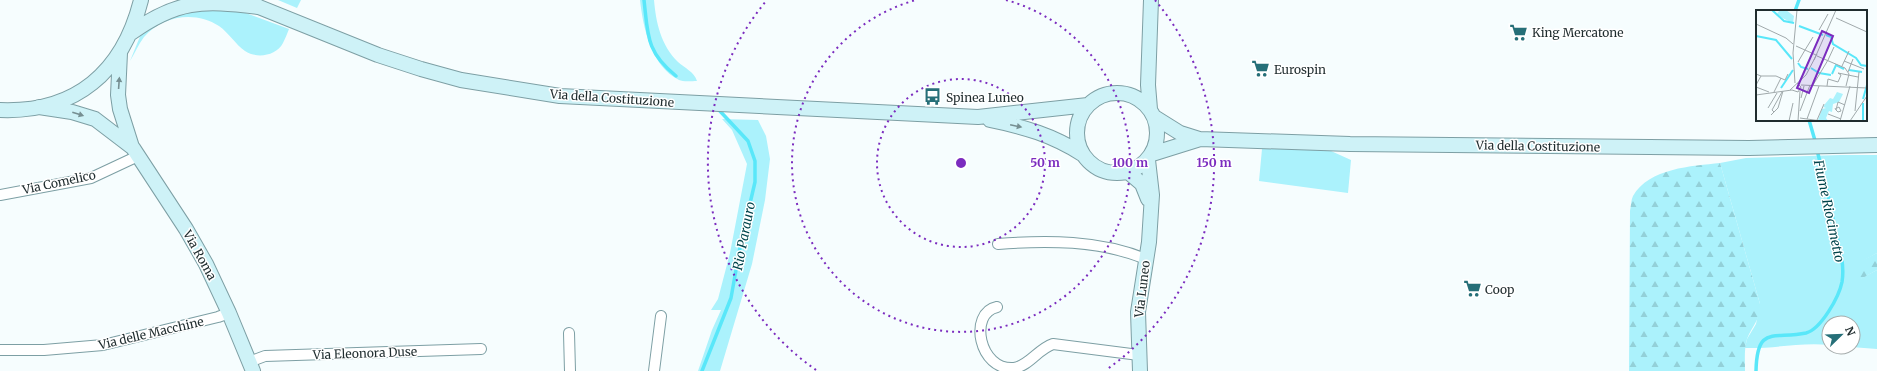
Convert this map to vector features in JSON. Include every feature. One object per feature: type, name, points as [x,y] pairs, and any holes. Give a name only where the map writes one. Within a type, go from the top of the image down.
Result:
[{"type":"main road","points":[[40,107],[62,100],[77,93],[98,78],[120,53],[131,33],[141,0]]},
{"type":"main road","points":[[1151,0],[1148,75],[1158,139],[1150,157],[1139,167],[1128,172],[1114,174],[1091,164],[1082,154],[1078,141],[1077,128],[1080,116],[1088,104],[1099,96],[1112,92],[1122,93],[1138,98],[1153,113]]},
{"type":"main road","name":"Via della Costituzione","points":[[131,33],[150,18],[162,11],[188,3],[253,3],[378,55],[461,80],[560,96],[613,100],[978,117],[1030,128],[1050,136],[1082,154]]},
{"type":"main road","points":[[120,53],[119,102],[135,152]]},
{"type":"main road","points":[[1122,93],[1148,75]]},
{"type":"main road","name":"Via della Costituzione","points":[[978,117],[1088,104]]},
{"type":"main road","points":[[0,110],[40,107],[72,112],[95,120],[106,126],[135,152]]},
{"type":"main road","name":"Via della Costituzione","points":[[1153,113],[1180,133],[1200,140],[1350,144],[1806,147],[1877,145]]},
{"type":"main road","name":"Via della Costituzione","points":[[1150,157],[1200,140]]},
{"type":"main road","name":"Via Roma","points":[[135,152],[192,241],[229,313],[251,367]]},
{"type":"main road","name":"Via Luneo","points":[[1140,371],[1138,312],[1146,259],[1152,195],[1150,157]]},
{"type":"main road","name":"Via Luneo","points":[[1128,172],[1142,184],[1150,207]]},
{"type":"street","name":"Via Comelico","points":[[0,194],[91,178],[135,152]]},
{"type":"street","points":[[998,244],[1032,241],[1082,244],[1146,259]]},
{"type":"street","points":[[997,307],[986,311],[983,316],[982,344],[989,359],[1002,367],[1014,368],[1023,365],[1053,344],[1139,355]]},
{"type":"street","name":"Via delle Macchine","points":[[0,350],[44,350],[103,345],[229,313]]},
{"type":"street","points":[[654,371],[661,316]]},
{"type":"street","points":[[569,333],[570,371]]},
{"type":"street","name":"Via Eleonora Duse","points":[[251,367],[265,356],[482,349]]},
{"type":"green space","points":[[278,0],[301,0],[297,8]]},
{"type":"green space","points":[[640,0],[654,0],[656,17],[663,41],[672,55],[692,73],[697,81],[679,80],[669,74],[655,56],[643,22]]},
{"type":"green space","points":[[206,9],[243,12],[289,29],[283,43],[276,51],[266,55],[255,55],[245,51],[223,29],[210,21],[189,17],[169,20],[151,30],[144,37],[130,61],[141,34],[163,19]]},
{"type":"green space","points":[[722,119],[758,120],[766,136],[770,159],[765,200],[752,264],[720,371],[698,371],[712,330],[721,310],[711,310],[718,299],[730,253],[747,164],[732,130]]},
{"type":"green space","points":[[1296,148],[1331,151],[1351,160],[1348,193],[1259,181],[1262,149]]},
{"type":"green space","points":[[1877,155],[1877,253],[1859,263],[1860,279],[1877,270],[1877,349],[1861,348],[1861,315],[1821,315],[1821,344],[1745,348],[1747,339],[1756,324],[1760,304],[1720,163],[1746,158]]},
{"type":"green space","points":[[1720,163],[1760,304],[1758,318],[1746,343],[1745,371],[1629,371],[1630,211],[1633,196],[1649,179],[1660,174],[1684,167]]},
{"type":"green space","points":[[1877,253],[1877,270],[1859,280],[1859,262]]},
{"type":"waterway","name":"Rio Parauro","points":[[644,0],[646,23],[650,42],[659,59],[676,76]]},
{"type":"waterway","name":"Fiume Riocimetto","points":[[1795,10],[1799,0]]},
{"type":"waterway","name":"Rio Parauro","points":[[702,371],[731,298],[741,242],[755,182],[755,161],[748,141],[718,109]]},
{"type":"waterway","name":"Fiume Riocimetto","points":[[1809,121],[1816,144]]},
{"type":"waterway","name":"Fiume Riocimetto","points":[[1756,371],[1757,356],[1760,346],[1764,340],[1769,337],[1795,335],[1812,330],[1828,312],[1837,296],[1842,282],[1843,268],[1841,255],[1817,150]]},
{"type":"place","name":"King Mercatone","points":[[1519,32]]},
{"type":"place","name":"Eurospin","points":[[1261,69]]},
{"type":"place","name":"Spinea Luneo","points":[[933,97]]},
{"type":"place","name":"Coop","points":[[1472,289]]}]
